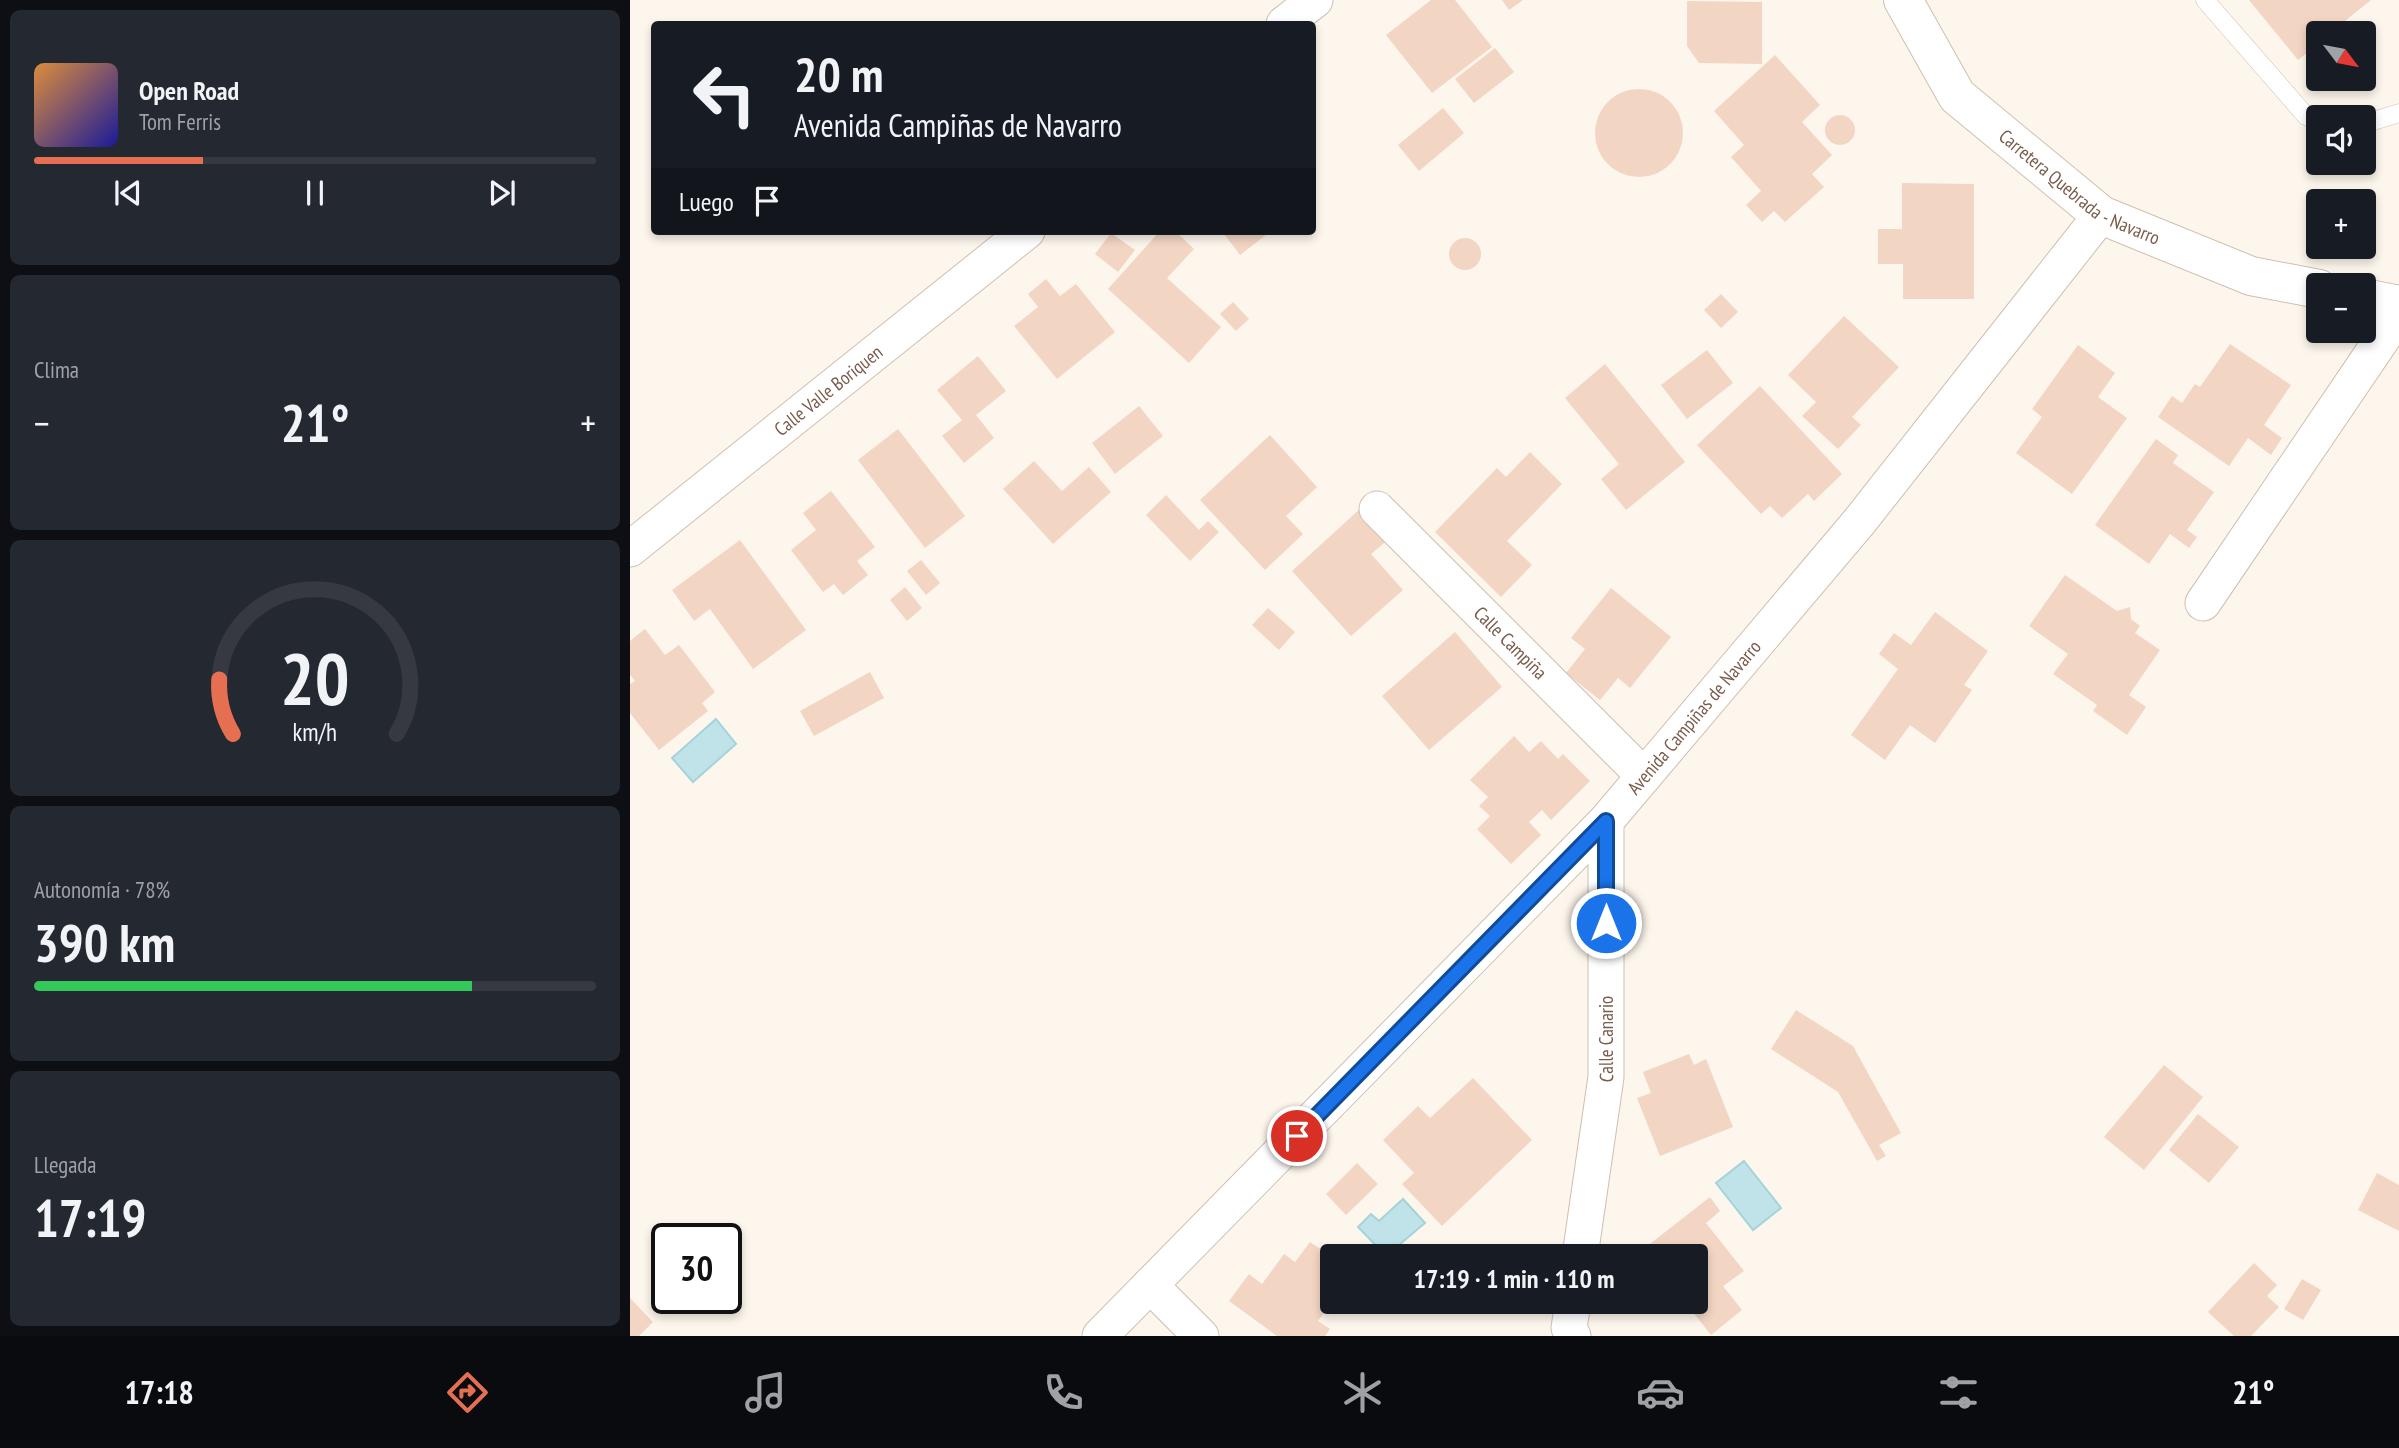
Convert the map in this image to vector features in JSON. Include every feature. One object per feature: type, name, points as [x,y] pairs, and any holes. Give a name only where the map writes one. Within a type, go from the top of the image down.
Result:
[{"type":"street","points":[[1288,21],[1315,0]]},
{"type":"street","name":"Carretera Quebrada - Navarro","points":[[1903,0],[1957,96],[2101,215],[2251,276],[2306,287]]},
{"type":"street","name":"Avenida Campiñas de Navarro","points":[[1100,1336],[1606,821],[1859,522],[2101,215]]},
{"type":"street","name":"Calle Valle Boriquen","points":[[630,550],[1022,235]]},
{"type":"street","points":[[2376,300],[2399,304]]},
{"type":"street","points":[[2203,603],[2399,314]]},
{"type":"street","name":"Calle Campiña","points":[[1377,509],[1644,776]]},
{"type":"street","name":"Calle Canario","points":[[1582,1244],[1606,1077],[1606,821]]},
{"type":"street","points":[[1150,1285],[1201,1336]]},
{"type":"street","points":[[1571,1314],[1569,1328],[1573,1336]]},
{"type":"lane","points":[[2205,0],[2306,116]]},
{"type":"lane","points":[[2376,120],[2399,113]]},
{"type":"water","points":[[716,719],[736,744],[693,782],[672,758]]},
{"type":"water","points":[[1744,1161],[1781,1208],[1753,1230],[1716,1183]]},
{"type":"water","points":[[1403,1199],[1425,1223],[1400,1244],[1374,1244],[1358,1227],[1371,1214],[1379,1221]]},
{"type":"building","points":[[1431,0],[1455,0],[1492,47],[1432,93],[1386,35]]},
{"type":"building","points":[[1502,0],[1523,0],[1509,10]]},
{"type":"building","points":[[2249,0],[2371,0],[2345,21],[2306,21],[2306,54],[2298,60]]},
{"type":"building","points":[[1687,1],[1762,2],[1762,64],[1699,63],[1687,46]]},
{"type":"building","points":[[1495,48],[1514,72],[1474,103],[1455,79]]},
{"type":"building","points":[[1775,55],[1820,105],[1802,122],[1832,155],[1812,174],[1824,187],[1785,222],[1774,211],[1762,222],[1746,205],[1761,191],[1731,157],[1744,145],[1714,111]]},
{"type":"building","points":[[1639,89],[1656,92],[1670,102],[1680,116],[1683,133],[1680,150],[1670,164],[1656,174],[1639,177],[1622,174],[1608,164],[1598,150],[1595,133],[1598,116],[1608,102],[1622,92]]},
{"type":"building","points":[[1443,108],[1464,133],[1419,171],[1398,145]]},
{"type":"building","points":[[1840,115],[1846,116],[1854,124],[1854,136],[1846,144],[1840,145],[1834,144],[1826,136],[1825,130],[1826,124],[1834,116]]},
{"type":"building","points":[[1902,183],[1974,184],[1974,299],[1903,299],[1903,264],[1878,264],[1878,229],[1902,229]]},
{"type":"building","points":[[1109,235],[1114,235],[1135,250],[1118,272],[1095,254]]},
{"type":"building","points":[[1156,235],[1179,235],[1194,249],[1167,278],[1221,327],[1189,363],[1108,289]]},
{"type":"building","points":[[1225,235],[1266,235],[1240,255]]},
{"type":"building","points":[[1465,238],[1476,243],[1481,254],[1476,265],[1465,270],[1454,265],[1449,254],[1454,243]]},
{"type":"building","points":[[1046,279],[1060,296],[1076,284],[1115,332],[1057,379],[1014,326],[1038,307],[1028,294]]},
{"type":"building","points":[[1721,294],[1738,312],[1721,328],[1704,310]]},
{"type":"building","points":[[1233,302],[1249,319],[1236,331],[1220,314]]},
{"type":"building","points":[[1844,316],[1899,367],[1852,417],[1861,425],[1838,449],[1802,416],[1816,402],[1788,375]]},
{"type":"building","points":[[2230,344],[2291,385],[2264,425],[2282,438],[2271,455],[2248,438],[2229,466],[2158,417],[2172,396],[2182,403],[2195,384],[2200,387]]},
{"type":"building","points":[[2078,345],[2115,373],[2098,397],[2127,418],[2072,494],[2016,453],[2042,417],[2032,409]]},
{"type":"building","points":[[1707,350],[1733,383],[1687,419],[1661,385]]},
{"type":"building","points":[[978,356],[1006,391],[976,415],[994,438],[964,463],[942,436],[962,420],[937,390]]},
{"type":"building","points":[[1605,364],[1685,462],[1626,510],[1601,479],[1619,464],[1565,398]]},
{"type":"building","points":[[1760,386],[1842,474],[1814,501],[1808,494],[1782,518],[1770,506],[1761,514],[1697,445]]},
{"type":"building","points":[[1139,406],[1163,436],[1115,474],[1092,443]]},
{"type":"building","points":[[898,429],[965,516],[925,548],[858,460]]},
{"type":"building","points":[[1270,435],[1317,487],[1286,516],[1303,534],[1265,570],[1200,500]]},
{"type":"building","points":[[2156,439],[2178,455],[2173,463],[2214,492],[2187,530],[2197,537],[2189,548],[2170,534],[2149,564],[2095,525]]},
{"type":"building","points":[[1530,452],[1562,484],[1507,541],[1532,565],[1501,597],[1435,532],[1497,468],[1506,477]]},
{"type":"building","points":[[1034,461],[1062,491],[1089,467],[1111,492],[1053,544],[1003,489]]},
{"type":"building","points":[[831,491],[875,547],[857,561],[868,575],[843,595],[834,584],[823,592],[791,550],[816,530],[803,513]]},
{"type":"building","points":[[1166,495],[1199,530],[1208,521],[1219,532],[1190,561],[1146,515]]},
{"type":"building","points":[[1361,508],[1389,539],[1371,554],[1403,590],[1351,636],[1292,571]]},
{"type":"building","points":[[740,540],[806,630],[753,669],[710,609],[694,621],[672,590]]},
{"type":"building","points":[[921,560],[940,583],[926,595],[907,571]]},
{"type":"building","points":[[2065,575],[2117,611],[2130,607],[2131,619],[2140,626],[2135,633],[2160,650],[2129,695],[2146,707],[2127,735],[2093,711],[2097,705],[2053,674],[2068,654],[2029,626]]},
{"type":"building","points":[[905,587],[922,608],[907,621],[890,600]]},
{"type":"building","points":[[1611,588],[1671,637],[1630,688],[1618,678],[1600,700],[1566,673],[1585,649],[1571,638]]},
{"type":"building","points":[[1268,608],[1295,632],[1279,650],[1252,625]]},
{"type":"building","points":[[1935,612],[1988,651],[1964,685],[1972,690],[1935,743],[1910,725],[1885,760],[1851,735],[1898,669],[1879,654],[1894,633],[1911,645]]},
{"type":"building","points":[[645,629],[665,655],[679,645],[715,692],[702,703],[708,711],[659,750],[630,713],[630,684],[635,681],[630,675],[630,641]]},
{"type":"building","points":[[1455,632],[1502,687],[1429,750],[1382,696]]},
{"type":"building","points":[[870,672],[884,698],[814,736],[800,711]]},
{"type":"building","points":[[1514,736],[1529,752],[1541,741],[1558,759],[1563,754],[1590,781],[1551,820],[1542,810],[1529,822],[1541,835],[1511,864],[1477,829],[1490,816],[1479,806],[1488,797],[1470,780]]},
{"type":"building","points":[[1796,1010],[1853,1046],[1901,1133],[1879,1145],[1886,1156],[1877,1161],[1838,1092],[1771,1049]]},
{"type":"building","points":[[1689,1054],[1694,1065],[1706,1059],[1733,1127],[1660,1156],[1637,1098],[1651,1093],[1643,1072]]},
{"type":"building","points":[[2164,1065],[2203,1097],[2144,1170],[2104,1137]]},
{"type":"building","points":[[1473,1078],[1532,1140],[1442,1226],[1402,1184],[1414,1173],[1383,1140],[1418,1106],[1430,1118]]},
{"type":"building","points":[[2198,1114],[2239,1147],[2209,1183],[2169,1150]]},
{"type":"building","points":[[1357,1163],[1378,1184],[1346,1215],[1326,1194]]},
{"type":"building","points":[[2377,1173],[2399,1185],[2399,1231],[2358,1210]]},
{"type":"building","points":[[1710,1197],[1720,1211],[1706,1223],[1744,1271],[1723,1286],[1742,1310],[1711,1335],[1694,1314],[1708,1314],[1708,1244],[1650,1244]]},
{"type":"building","points":[[1310,1242],[1320,1249],[1320,1314],[1323,1314],[1318,1321],[1330,1329],[1325,1336],[1277,1336],[1229,1301],[1249,1274],[1262,1284],[1284,1254],[1295,1262]]},
{"type":"building","points":[[2254,1263],[2277,1285],[2267,1296],[2279,1307],[2251,1336],[2234,1336],[2208,1312]]},
{"type":"building","points":[[2302,1279],[2321,1290],[2303,1320],[2284,1309]]},
{"type":"building","points":[[630,1298],[653,1322],[639,1336],[630,1336]]},
{"type":"route","points":[[1297,1136],[1606,821],[1606,923]]}]
